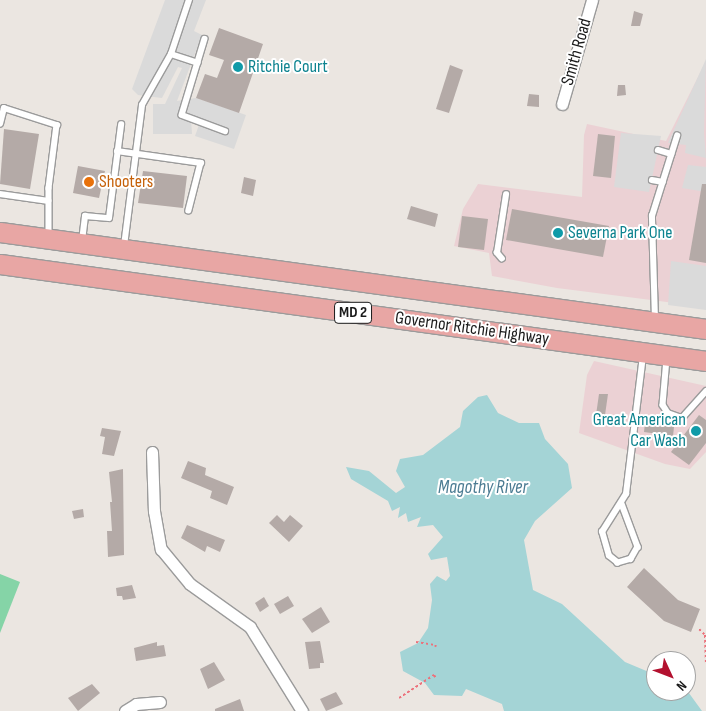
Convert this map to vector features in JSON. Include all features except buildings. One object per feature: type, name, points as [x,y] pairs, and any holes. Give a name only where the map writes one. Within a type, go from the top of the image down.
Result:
[{"type":"highway","name":"Governor Ritchie Highway","points":[[0,232],[655,322],[706,327]]},
{"type":"highway","name":"Governor Ritchie Highway","points":[[0,264],[706,361]]},
{"type":"street","name":"Smith Road","points":[[562,104],[592,0]]},
{"type":"street","points":[[152,452],[154,511],[161,549],[190,584],[250,627],[302,711]]},
{"type":"street","points":[[125,711],[136,704],[160,702]]},
{"type":"lane","points":[[124,248],[142,105],[171,54],[189,0]]},
{"type":"lane","points":[[205,38],[182,115],[225,131]]},
{"type":"lane","points":[[171,54],[198,63]]},
{"type":"lane","points":[[0,124],[4,108],[57,125],[49,201],[48,239]]},
{"type":"lane","points":[[82,243],[85,216],[109,218],[121,125]]},
{"type":"lane","points":[[655,322],[652,216],[676,136]]},
{"type":"lane","points":[[658,150],[671,154]]},
{"type":"lane","points":[[117,151],[135,152],[201,163],[189,210]]},
{"type":"lane","points":[[652,180],[662,182]]},
{"type":"lane","points":[[0,194],[49,201]]},
{"type":"lane","points":[[502,259],[496,253],[506,195]]},
{"type":"lane","points":[[622,504],[638,548],[631,559],[618,563],[609,556],[602,532],[622,504],[628,484],[644,353]]},
{"type":"lane","points":[[668,356],[662,405],[668,413],[679,418],[687,415],[706,391]]},
{"type":"path","points":[[699,629],[706,635],[706,663]]},
{"type":"path","points":[[416,642],[436,645],[435,647]]},
{"type":"path","points":[[399,698],[434,675],[436,678]]},
{"type":"shaded area","points":[[165,0],[206,0],[194,31],[202,35],[177,101],[196,98],[246,115],[234,149],[195,136],[200,122],[191,119],[192,134],[153,134],[153,104],[165,104],[182,68],[178,67],[162,98],[138,95],[132,89]]},
{"type":"shaded area","points":[[706,59],[704,133],[706,158],[685,153],[686,145],[668,143]]},
{"type":"shaded area","points":[[706,61],[706,307],[557,288],[492,276],[489,253],[454,246],[463,209],[478,184],[582,197],[584,135],[587,124],[666,141]]},
{"type":"shaded area","points":[[621,133],[661,136],[649,192],[614,187]]},
{"type":"shaded area","points":[[688,165],[706,167],[706,192],[682,188]]},
{"type":"shaded area","points":[[671,261],[706,266],[706,310],[668,305]]},
{"type":"shaded area","points":[[594,361],[706,386],[706,452],[690,469],[665,464],[579,433],[587,375]]},
{"type":"green space","points":[[0,574],[20,582],[0,633]]},
{"type":"water","name":"Magothy River","points":[[487,395],[498,413],[519,423],[539,423],[545,439],[568,464],[572,488],[535,521],[524,540],[533,590],[562,604],[625,662],[646,671],[646,701],[695,701],[702,711],[504,711],[502,704],[466,689],[462,696],[434,695],[425,683],[403,671],[400,652],[418,643],[428,628],[432,600],[430,584],[437,576],[446,581],[450,576],[447,557],[431,560],[428,554],[443,537],[433,525],[417,527],[421,517],[408,522],[406,513],[398,518],[400,507],[392,511],[388,501],[351,479],[346,467],[369,471],[396,493],[405,487],[396,471],[400,459],[423,455],[460,427],[463,411],[478,397]]},
{"type":"place","name":"Ritchie Court","points":[[238,67]]},
{"type":"place","name":"Shooters","points":[[89,182]]},
{"type":"place","name":"Severna Park One","points":[[558,233]]},
{"type":"place","name":"Great American Car Wash","points":[[696,431]]}]
